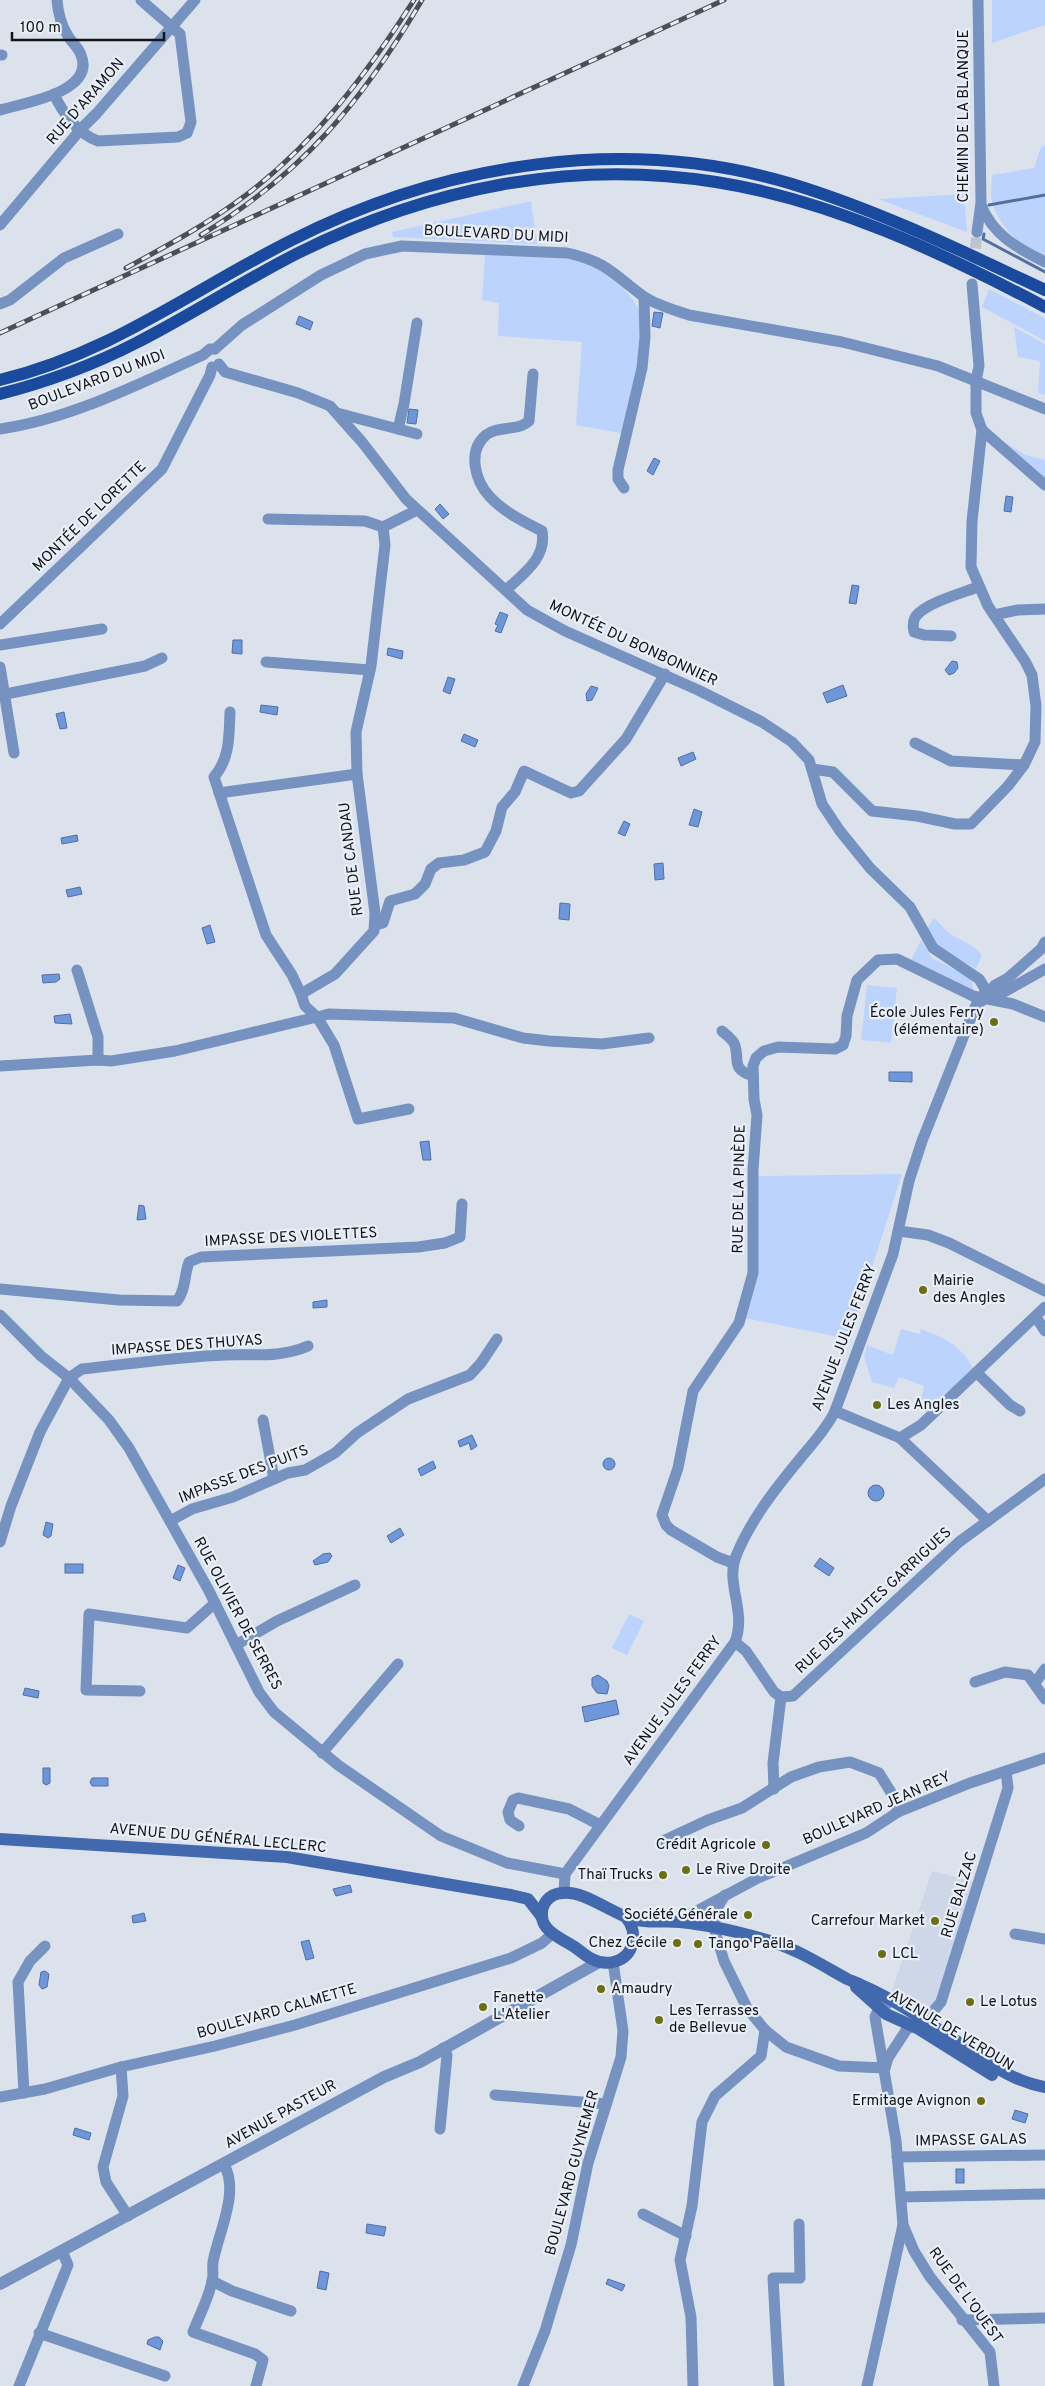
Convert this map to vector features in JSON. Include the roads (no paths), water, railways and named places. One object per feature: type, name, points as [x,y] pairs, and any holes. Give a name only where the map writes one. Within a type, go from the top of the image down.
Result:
[{"type":"main road","points":[[0,380],[52,365],[110,340],[152,319],[291,240],[347,215],[430,185],[545,162],[623,159],[670,162],[726,169],[790,184],[908,226],[1045,290]]},
{"type":"main road","points":[[0,394],[35,385],[99,361],[153,334],[294,255],[372,219],[453,193],[532,178],[575,174],[618,173],[670,176],[718,182],[810,205],[908,242],[1045,307]]},
{"type":"main road","name":"AVENUE DU GÉNÉRAL LECLERC","points":[[0,1839],[287,1857],[484,1889],[528,1899],[550,1897]]},
{"type":"main road","points":[[542,1917],[545,1903],[550,1897],[564,1893]]},
{"type":"main road","name":"AVENUE DE VERDUN","points":[[564,1893],[571,1893],[615,1910],[626,1917],[650,1923],[678,1921],[760,1938],[794,1949],[925,2021],[999,2071],[1015,2079],[1045,2087]]},
{"type":"main road","points":[[528,1899],[542,1917],[546,1928],[599,1962],[613,1962],[625,1957],[631,1948],[634,1937],[633,1929],[626,1917]]},
{"type":"main road","points":[[634,1937],[650,1923]]},
{"type":"main road","name":"AVENUE DE VERDUN","points":[[848,1980],[894,2019],[910,2026],[1003,2082],[1045,2095]]},
{"type":"street","points":[[0,110],[54,94],[74,85],[82,76],[84,64],[81,54],[68,36],[58,14],[57,0]]},
{"type":"street","points":[[54,94],[62,112],[91,138],[104,142],[178,138],[187,133],[191,122],[180,34],[141,0]]},
{"type":"street","name":"RUE D'ARAMON","points":[[0,225],[81,129],[195,0]]},
{"type":"street","name":"CHEMIN DE LA BLANQUE","points":[[977,232],[980,204],[978,0]]},
{"type":"street","points":[[980,204],[988,221],[1003,238],[1045,262]]},
{"type":"street","points":[[0,304],[10,300],[64,258],[118,234]]},
{"type":"street","name":"BOULEVARD DU MIDI","points":[[215,349],[242,325],[321,276],[365,254],[402,246],[567,253],[590,258],[607,267],[644,297],[689,315],[842,342],[938,366],[1045,409]]},
{"type":"street","points":[[812,769],[833,772],[872,811],[916,816],[955,824],[971,824],[1008,786],[1024,765],[1035,742],[1036,706],[1032,675],[978,587],[971,567],[972,521],[982,430],[976,414],[976,381],[979,366],[972,284]]},
{"type":"street","points":[[624,488],[618,479],[618,470],[642,368],[645,338],[644,297]]},
{"type":"street","points":[[398,428],[404,404],[417,323]]},
{"type":"street","points":[[215,349],[221,356],[215,366],[204,363],[203,355],[206,351],[215,349]]},
{"type":"street","name":"BOULEVARD DU MIDI","points":[[0,429],[55,416],[133,386],[203,355]]},
{"type":"street","name":"MONTÉE DU BONBONNIER","points":[[215,366],[225,372],[298,393],[330,406],[406,499],[527,610],[565,631],[664,674],[762,722],[792,742],[809,760],[822,804],[840,831],[870,868],[910,907],[934,948],[979,979],[984,987],[986,998]]},
{"type":"street","name":"MONTÉE DE LORETTE","points":[[0,624],[162,469],[215,366]]},
{"type":"street","points":[[506,590],[532,566],[540,553],[543,538],[542,531],[524,522],[490,498],[475,468],[474,458],[477,447],[487,434],[523,427],[529,421],[532,374]]},
{"type":"street","points":[[337,413],[417,434]]},
{"type":"street","points":[[982,430],[1045,485]]},
{"type":"street","points":[[268,519],[365,521],[383,527],[417,510]]},
{"type":"street","name":"RUE DE CANDAU","points":[[301,994],[334,974],[374,931],[375,913],[356,774],[356,732],[370,670],[385,546],[383,527]]},
{"type":"street","points":[[951,636],[924,635],[914,632],[915,617],[929,606],[978,587]]},
{"type":"street","points":[[994,615],[1018,610],[1045,609]]},
{"type":"street","points":[[0,646],[102,629]]},
{"type":"street","points":[[6,694],[145,666],[162,658]]},
{"type":"street","points":[[266,662],[370,670]]},
{"type":"street","points":[[0,667],[6,694],[14,753]]},
{"type":"street","points":[[374,925],[383,923],[390,901],[414,894],[425,884],[431,870],[439,863],[464,860],[485,852],[496,831],[502,807],[515,792],[524,772],[571,793],[579,791],[626,739],[664,674]]},
{"type":"street","points":[[230,712],[229,744],[224,766],[214,777],[266,935],[292,975],[305,1006],[317,1016],[334,1045],[358,1119],[409,1109]]},
{"type":"street","points":[[915,743],[951,761],[1024,765]]},
{"type":"street","points":[[219,793],[356,774]]},
{"type":"street","name":"AVENUE JULES FERRY","points":[[565,1874],[735,1642],[740,1623],[733,1576],[734,1564],[745,1538],[777,1487],[825,1428],[835,1411],[893,1254],[909,1181],[922,1141],[976,1005],[986,998],[996,985],[1008,978],[1041,949],[1045,942]]},
{"type":"street","name":"RUE DE LA PINÈDE","points":[[734,1564],[716,1558],[671,1530],[666,1525],[662,1515],[678,1468],[693,1391],[733,1334],[739,1323],[750,1288],[754,1259],[753,1170],[757,1115],[752,1076],[756,1058],[764,1050],[778,1047],[835,1049],[843,1045],[846,1036],[847,1016],[857,980],[878,960],[897,959],[967,993],[986,998]]},
{"type":"street","points":[[986,998],[1004,992],[1045,969]]},
{"type":"street","points":[[77,970],[98,1037],[98,1060]]},
{"type":"street","points":[[986,998],[1013,1004],[1045,1017]]},
{"type":"street","points":[[0,1066],[98,1060],[111,1061],[175,1051],[329,1014],[454,1018],[523,1038],[549,1041],[602,1044],[649,1038]]},
{"type":"street","points":[[722,1031],[734,1043],[736,1063],[742,1072],[752,1076]]},
{"type":"street","name":"IMPASSE DES VIOLETTES","points":[[0,1289],[119,1300],[177,1302],[182,1295],[189,1262],[201,1257],[352,1251],[445,1244],[460,1236],[462,1204]]},
{"type":"street","points":[[899,1231],[928,1235],[1045,1291]]},
{"type":"street","points":[[900,1438],[921,1425],[1045,1307]]},
{"type":"street","name":"RUE OLIVIER DE SERRES","points":[[0,1315],[41,1356],[69,1378],[109,1420],[128,1448],[170,1521],[215,1603],[266,1704],[322,1753],[441,1836],[507,1863],[565,1874]]},
{"type":"street","points":[[1036,1317],[1045,1331]]},
{"type":"street","name":"IMPASSE DES PUITS","points":[[170,1521],[192,1509],[233,1497],[288,1473],[305,1470],[335,1453],[357,1433],[408,1398],[470,1375],[481,1364],[497,1339]]},
{"type":"street","name":"IMPASSE DES THUYAS","points":[[69,1378],[82,1369],[226,1355],[262,1356],[296,1351],[308,1346]]},
{"type":"street","points":[[977,1373],[1010,1405],[1020,1410]]},
{"type":"street","points":[[0,1542],[11,1506],[40,1432],[69,1378]]},
{"type":"street","points":[[835,1411],[900,1438],[988,1521]]},
{"type":"street","points":[[263,1420],[274,1479]]},
{"type":"street","name":"RUE DES HAUTES GARRIGUES","points":[[781,1697],[793,1696],[800,1691],[849,1642],[959,1542],[1045,1479]]},
{"type":"street","points":[[236,1645],[277,1621],[355,1585]]},
{"type":"street","points":[[140,1691],[86,1690],[89,1614],[187,1628],[215,1603]]},
{"type":"street","points":[[735,1642],[746,1651],[774,1692],[781,1697],[773,1763],[774,1789]]},
{"type":"street","points":[[322,1753],[398,1664]]},
{"type":"street","points":[[1035,1683],[1045,1670]]},
{"type":"street","points":[[975,1682],[1005,1672],[1028,1675],[1045,1700]]},
{"type":"street","name":"BOULEVARD JEAN REY","points":[[678,1921],[758,1878],[866,1833],[898,1812],[1045,1758]]},
{"type":"street","points":[[662,1840],[742,1808],[791,1777],[819,1767],[850,1762],[879,1773],[892,1794],[898,1812]]},
{"type":"street","name":"RUE BALZAC","points":[[925,2021],[941,2002],[950,1979],[1008,1788],[1006,1771]]},
{"type":"street","points":[[519,1826],[510,1820],[508,1812],[513,1800],[518,1798],[569,1809],[600,1825]]},
{"type":"street","points":[[564,1893],[565,1874]]},
{"type":"street","points":[[725,1895],[717,1908],[714,1928],[724,1961],[747,2008],[765,2030],[786,2047],[839,2066],[885,2068]]},
{"type":"street","name":"BOULEVARD CALMETTE","points":[[0,2097],[24,2093],[121,2067],[215,2046],[304,2022],[511,1958],[542,1943],[553,1933]]},
{"type":"street","points":[[1015,1934],[1045,1939]]},
{"type":"street","points":[[24,2093],[18,1982],[30,1961],[45,1946]]},
{"type":"street","points":[[576,1948],[580,1967],[578,1974]]},
{"type":"street","name":"AVENUE PASTEUR","points":[[0,2284],[224,2165],[384,2077],[420,2062],[599,1962]]},
{"type":"street","name":"BOULEVARD GUYNEMER","points":[[523,2386],[545,2331],[571,2245],[588,2163],[621,2057],[623,2031],[613,1962]]},
{"type":"street","points":[[868,2386],[903,2225],[897,2157],[885,2068],[875,2017],[879,2008],[892,2003]]},
{"type":"street","points":[[885,2068],[888,2058],[910,2026],[925,2021]]},
{"type":"street","points":[[692,2386],[691,2317],[680,2260],[692,2206],[702,2122],[715,2096],[762,2056],[765,2030]]},
{"type":"street","points":[[440,2129],[447,2055],[443,2048]]},
{"type":"street","points":[[121,2067],[124,2096],[106,2154],[104,2176],[128,2216]]},
{"type":"street","points":[[495,2095],[606,2104]]},
{"type":"street","name":"IMPASSE GALAS","points":[[897,2157],[1045,2155]]},
{"type":"street","points":[[224,2165],[228,2171],[230,2183],[228,2201],[213,2263],[212,2281],[193,2332],[255,2354],[263,2360],[256,2386]]},
{"type":"street","points":[[901,2196],[1045,2194]]},
{"type":"street","points":[[643,2214],[686,2236]]},
{"type":"street","points":[[779,2386],[773,2278],[800,2278],[799,2224]]},
{"type":"street","name":"RUE DE L'OUEST","points":[[903,2225],[914,2251],[930,2277],[962,2320],[990,2352],[994,2386]]},
{"type":"street","points":[[19,2386],[68,2265],[62,2251]]},
{"type":"street","points":[[212,2281],[232,2291],[291,2310]]},
{"type":"street","points":[[962,2320],[1045,2318]]},
{"type":"street","points":[[39,2333],[165,2376]]},
{"type":"water","points":[[654,312],[663,313],[660,328],[652,326]]},
{"type":"water","points":[[299,316],[313,322],[310,330],[296,324]]},
{"type":"water","points":[[409,409],[418,410],[416,424],[407,423]]},
{"type":"water","points":[[654,458],[660,461],[653,475],[647,471]]},
{"type":"water","points":[[1006,496],[1013,497],[1011,512],[1004,511]]},
{"type":"water","points":[[440,504],[449,514],[443,519],[435,509]]},
{"type":"water","points":[[852,585],[859,586],[856,604],[849,603]]},
{"type":"water","points":[[500,612],[508,615],[501,633],[495,631],[498,625],[495,624]]},
{"type":"water","points":[[233,640],[242,640],[242,654],[232,653]]},
{"type":"water","points":[[388,648],[403,651],[402,659],[387,655]]},
{"type":"water","points":[[952,661],[957,662],[958,668],[949,675],[945,670]]},
{"type":"water","points":[[448,677],[455,679],[450,694],[443,691]]},
{"type":"water","points":[[843,685],[847,696],[827,703],[823,693]]},
{"type":"water","points":[[591,686],[598,688],[592,700],[587,701],[586,694]]},
{"type":"water","points":[[261,705],[278,707],[277,715],[260,712]]},
{"type":"water","points":[[64,712],[67,728],[60,729],[56,714]]},
{"type":"water","points":[[464,734],[478,740],[475,747],[461,741]]},
{"type":"water","points":[[693,752],[696,759],[681,766],[678,758]]},
{"type":"water","points":[[694,809],[702,812],[698,827],[689,825]]},
{"type":"water","points":[[624,821],[630,824],[625,836],[618,833]]},
{"type":"water","points":[[77,835],[78,841],[62,844],[61,838]]},
{"type":"water","points":[[663,863],[664,879],[655,880],[654,864]]},
{"type":"water","points":[[80,887],[82,894],[68,897],[66,890]]},
{"type":"water","points":[[560,903],[570,904],[569,920],[559,919]]},
{"type":"water","points":[[210,925],[215,942],[207,944],[202,928]]},
{"type":"water","points":[[59,974],[60,979],[56,982],[43,983],[42,975]]},
{"type":"water","points":[[70,1014],[72,1024],[55,1023],[54,1016]]},
{"type":"water","points":[[889,1072],[912,1072],[912,1082],[889,1081]]},
{"type":"water","points":[[429,1141],[431,1160],[423,1160],[420,1142]]},
{"type":"water","points":[[139,1205],[144,1206],[146,1219],[137,1220]]},
{"type":"water","points":[[327,1300],[327,1307],[313,1308],[313,1302]]},
{"type":"water","points":[[472,1435],[477,1446],[471,1450],[469,1443],[460,1447],[458,1441]]},
{"type":"water","points":[[607,1458],[611,1458],[615,1464],[611,1470],[607,1470],[603,1466],[603,1462]]},
{"type":"water","points":[[433,1461],[436,1468],[421,1476],[418,1469]]},
{"type":"water","points":[[876,1485],[884,1493],[876,1501],[868,1493]]},
{"type":"water","points":[[46,1522],[53,1524],[51,1536],[48,1538],[43,1535]]},
{"type":"water","points":[[400,1528],[404,1535],[391,1543],[387,1536]]},
{"type":"water","points":[[330,1553],[332,1556],[328,1562],[315,1565],[313,1561],[323,1554]]},
{"type":"water","points":[[820,1558],[834,1568],[829,1576],[814,1566]]},
{"type":"water","points":[[65,1564],[83,1564],[83,1573],[65,1573]]},
{"type":"water","points":[[178,1565],[185,1568],[180,1581],[173,1578]]},
{"type":"water","points":[[598,1675],[607,1681],[609,1686],[607,1694],[597,1693],[592,1686],[592,1678]]},
{"type":"water","points":[[25,1688],[39,1691],[38,1698],[23,1695]]},
{"type":"water","points":[[616,1700],[619,1714],[585,1722],[582,1707]]},
{"type":"water","points":[[43,1768],[50,1768],[50,1783],[46,1785],[43,1783]]},
{"type":"water","points":[[92,1778],[108,1778],[108,1786],[92,1786],[90,1782]]},
{"type":"water","points":[[350,1885],[352,1892],[336,1896],[333,1889]]},
{"type":"water","points":[[144,1913],[146,1921],[133,1923],[132,1916]]},
{"type":"water","points":[[309,1940],[314,1958],[306,1960],[301,1942]]},
{"type":"water","points":[[45,1971],[49,1974],[47,1987],[42,1989],[39,1985],[41,1972]]},
{"type":"water","points":[[1015,2110],[1028,2114],[1025,2123],[1012,2119]]},
{"type":"water","points":[[75,2128],[91,2133],[89,2140],[73,2135]]},
{"type":"water","points":[[956,2169],[964,2169],[964,2183],[956,2183]]},
{"type":"water","points":[[367,2224],[386,2227],[384,2236],[366,2233]]},
{"type":"water","points":[[320,2271],[329,2273],[326,2290],[317,2288]]},
{"type":"water","points":[[608,2279],[625,2285],[622,2291],[606,2284]]},
{"type":"water","points":[[159,2337],[163,2341],[160,2350],[147,2344],[148,2340]]},
{"type":"waterway","points":[[989,205],[1045,195]]},
{"type":"waterway","points":[[984,234],[983,239],[1045,272]]},
{"type":"tunnel","points":[[974,265],[977,232]]},
{"type":"railway","points":[[126,268],[188,234],[232,205],[271,175],[295,153],[359,80],[414,0]]},
{"type":"railway","points":[[201,235],[238,211],[270,186],[300,160],[327,132],[376,71],[422,0]]},
{"type":"railway","points":[[0,333],[724,0]]},
{"type":"place","name":"École Jules Ferry (élémentaire)","points":[[994,1022]]},
{"type":"place","name":"Mairie des Angles","points":[[923,1290]]},
{"type":"place","name":"Les Angles","points":[[877,1405]]},
{"type":"place","name":"Crédit Agricole","points":[[766,1845]]},
{"type":"place","name":"Le Rive Droite","points":[[686,1870]]},
{"type":"place","name":"Thaï Trucks","points":[[663,1875]]},
{"type":"place","name":"Société Générale","points":[[748,1915]]},
{"type":"place","name":"Carrefour Market","points":[[935,1921]]},
{"type":"place","name":"Chez Cécile","points":[[677,1943]]},
{"type":"place","name":"Tango Paëlla","points":[[698,1944]]},
{"type":"place","name":"LCL","points":[[882,1954]]},
{"type":"place","name":"Amaudry","points":[[601,1989]]},
{"type":"place","name":"Le Lotus","points":[[970,2002]]},
{"type":"place","name":"Fanette L'Atelier","points":[[483,2007]]},
{"type":"place","name":"Les Terrasses de Bellevue","points":[[659,2020]]},
{"type":"place","name":"Ermitage Avignon","points":[[981,2101]]}]
